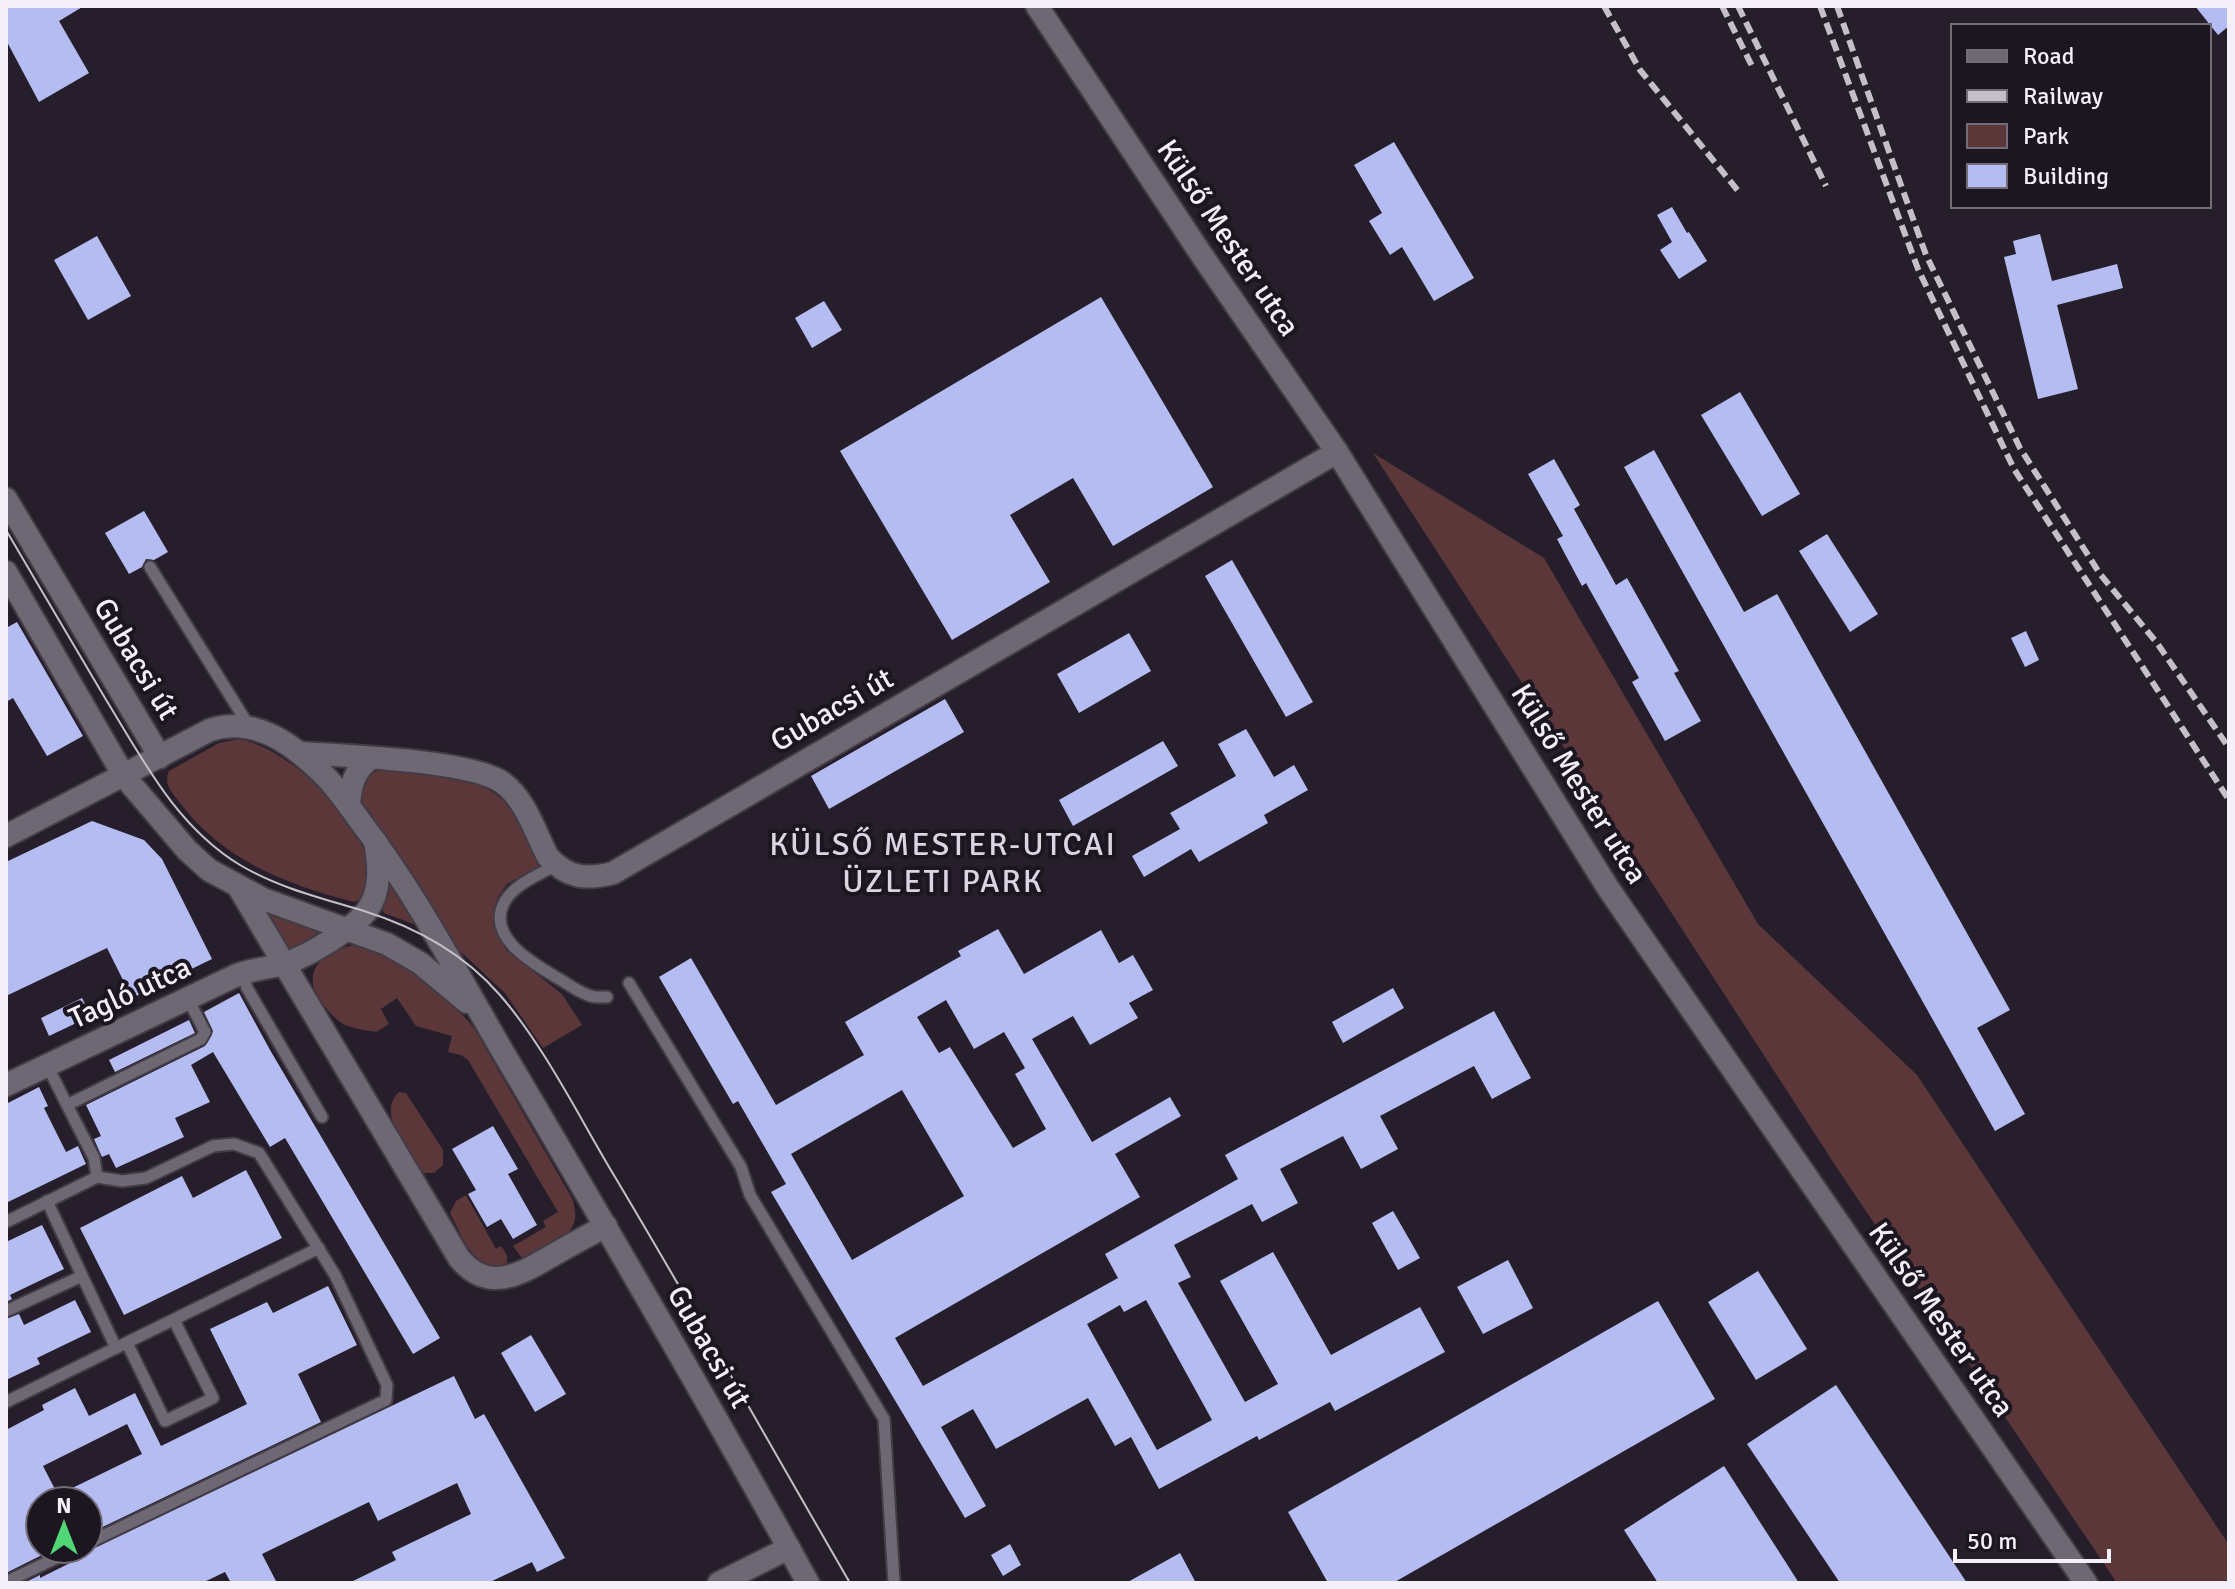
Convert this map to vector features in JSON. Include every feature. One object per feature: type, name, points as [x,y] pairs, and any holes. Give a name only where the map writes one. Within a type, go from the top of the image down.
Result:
[{"type":"street","name":"Külső Mester utca","points":[[1037,6],[1337,452],[1608,888],[2086,1583]]},
{"type":"street","name":"Gubacsi út","points":[[301,753],[371,758],[490,775],[505,784],[516,797],[548,857],[567,874],[594,877],[613,873],[1337,452]]},
{"type":"street","name":"Gubacsi út","points":[[6,499],[160,757],[223,725],[249,726],[281,739],[301,753],[327,779],[374,839],[409,889],[606,1226],[808,1583]]},
{"type":"street","name":"Gubacsi út","points":[[6,572],[124,776],[187,850],[209,870],[273,904],[387,944],[420,963],[483,1017]]},
{"type":"street","points":[[6,836],[160,757]]},
{"type":"street","points":[[349,806],[349,790],[355,776],[360,766],[371,758]]},
{"type":"street","points":[[283,964],[347,928],[366,911],[376,890],[379,862],[374,839]]},
{"type":"street","name":"Gubacsi út","points":[[239,887],[469,1270],[484,1277],[504,1278],[520,1274],[606,1226]]},
{"type":"street","name":"Tagló utca","points":[[6,1085],[242,973],[283,964]]},
{"type":"street","points":[[719,1583],[789,1548]]},
{"type":"lane","points":[[150,567],[249,726]]},
{"type":"lane","points":[[556,865],[514,891],[505,901],[501,913],[507,939],[531,962],[588,995],[607,997]]},
{"type":"lane","points":[[242,973],[247,988],[322,1117]]},
{"type":"lane","points":[[629,983],[741,1167],[750,1195],[884,1419],[894,1583]]},
{"type":"lane","points":[[67,1105],[201,1039],[205,1032],[188,999]]},
{"type":"lane","points":[[47,1065],[94,1158],[97,1177]]},
{"type":"lane","points":[[6,1222],[97,1177],[122,1181],[146,1178],[213,1146],[234,1144],[259,1153],[335,1275],[387,1385],[386,1400],[104,1535]]},
{"type":"lane","points":[[47,1201],[82,1276],[165,1421],[213,1398],[174,1320]]},
{"type":"lane","points":[[6,1402],[319,1248]]},
{"type":"lane","points":[[6,1311],[82,1276]]},
{"type":"lane","points":[[6,1582],[42,1565]]},
{"type":"green space","points":[[1373,453],[1544,558],[1758,924],[1917,1075],[2229,1545],[2229,1583],[2117,1583],[1839,1171]]},
{"type":"green space","points":[[239,739],[276,754],[295,767],[330,799],[344,817],[367,860],[364,893],[359,899],[354,902],[329,895],[258,868],[216,840],[174,795],[168,784],[169,771],[219,743]]},
{"type":"green space","points":[[383,769],[466,780],[496,794],[507,805],[539,867],[507,884],[498,897],[494,912],[495,931],[506,950],[562,994],[582,1025],[543,1048],[505,993],[448,940],[363,809],[361,795],[366,779]]},
{"type":"green space","points":[[387,876],[416,925],[384,913],[381,908]]},
{"type":"green space","points":[[266,914],[316,929],[317,934],[289,952]]},
{"type":"green space","points":[[358,944],[406,965],[450,1002],[474,1028],[573,1200],[575,1217],[572,1226],[555,1244],[526,1259],[513,1246],[546,1227],[543,1221],[558,1212],[468,1060],[448,1052],[452,1036],[416,1026],[397,998],[381,1009],[389,1024],[376,1032],[342,1023],[317,996],[313,975],[317,966],[333,952]]},
{"type":"green space","points":[[399,1092],[406,1093],[443,1150],[443,1165],[434,1173],[423,1173],[393,1122],[393,1101]]},
{"type":"green space","points":[[466,1195],[496,1249],[501,1246],[507,1255],[507,1263],[496,1266],[486,1264],[471,1252],[450,1213],[456,1201]]},
{"type":"building","points":[[6,6],[84,6],[59,21],[89,73],[39,102],[6,40]]},
{"type":"building","points":[[2195,6],[2229,6],[2229,26],[2218,35]]},
{"type":"building","points":[[1394,142],[1474,278],[1434,301],[1402,247],[1390,255],[1369,221],[1382,213],[1354,165]]},
{"type":"building","points":[[1672,207],[1707,261],[1679,279],[1660,250],[1672,242],[1657,215]]},
{"type":"building","points":[[2040,234],[2052,281],[2117,264],[2123,288],[2057,305],[2078,389],[2038,399],[2004,257],[2016,254],[2013,241]]},
{"type":"building","points":[[97,236],[131,296],[88,320],[54,260]]},
{"type":"building","points":[[1101,297],[1213,487],[1113,546],[1073,478],[1010,515],[1050,582],[952,640],[840,451]]},
{"type":"building","points":[[824,301],[842,330],[812,348],[795,318]]},
{"type":"building","points":[[1740,392],[1800,494],[1762,516],[1701,415]]},
{"type":"building","points":[[1654,450],[1744,612],[1777,594],[2010,1010],[1977,1028],[2025,1114],[1995,1131],[1624,467]]},
{"type":"building","points":[[1554,459],[1580,505],[1574,509],[1616,585],[1627,578],[1679,671],[1674,673],[1701,721],[1665,741],[1632,682],[1639,678],[1586,583],[1582,586],[1557,539],[1563,536],[1528,474]]},
{"type":"building","points":[[144,511],[168,552],[154,560],[146,559],[142,567],[129,574],[105,533]]},
{"type":"building","points":[[1827,534],[1878,614],[1850,632],[1799,551]]},
{"type":"building","points":[[1232,560],[1313,702],[1286,717],[1205,576]]},
{"type":"building","points":[[17,622],[83,736],[47,756],[13,698],[6,702],[6,628]]},
{"type":"building","points":[[2026,631],[2039,660],[2025,667],[2011,638]]},
{"type":"building","points":[[1129,633],[1151,671],[1079,713],[1057,674]]},
{"type":"building","points":[[945,699],[964,732],[829,809],[811,776]]},
{"type":"building","points":[[1246,729],[1274,777],[1294,765],[1308,790],[1264,815],[1268,823],[1199,862],[1191,849],[1144,877],[1132,856],[1180,829],[1170,813],[1236,776],[1218,744]]},
{"type":"building","points":[[1163,741],[1178,766],[1073,826],[1059,800]]},
{"type":"building","points":[[92,821],[144,840],[162,859],[212,959],[132,998],[107,948],[6,996],[6,862]]},
{"type":"building","points":[[998,929],[1024,974],[1101,930],[1119,963],[1133,955],[1153,990],[1129,1003],[1138,1018],[1090,1045],[1073,1016],[1032,1039],[1092,1142],[1170,1097],[1181,1116],[1115,1154],[1140,1197],[895,1338],[923,1386],[1118,1278],[1105,1254],[1238,1179],[1225,1155],[1494,1011],[1531,1078],[1492,1099],[1474,1066],[1380,1116],[1398,1149],[1361,1169],[1343,1136],[1280,1169],[1298,1203],[1262,1222],[1252,1204],[1174,1245],[1191,1277],[1178,1283],[1245,1402],[1278,1384],[1220,1281],[1273,1252],[1331,1355],[1420,1307],[1445,1352],[1335,1411],[1330,1402],[1259,1440],[1257,1436],[1159,1489],[1131,1437],[1115,1446],[1088,1398],[996,1449],[973,1409],[941,1427],[986,1506],[965,1518],[771,1192],[786,1184],[738,1101],[733,1104],[659,977],[691,958],[776,1105],[864,1055],[845,1022],[961,956],[958,951]],"holes":[[[946,1000],[974,1049],[1004,1032],[1025,1068],[1015,1074],[1046,1129],[1013,1148],[950,1047],[939,1053],[917,1017]],[[902,1090],[964,1196],[852,1260],[791,1154]],[[1146,1300],[1212,1420],[1157,1450],[1087,1324],[1120,1305],[1124,1312]]]},
{"type":"building","points":[[1393,988],[1404,1008],[1343,1043],[1332,1022]]},
{"type":"building","points":[[239,993],[440,1338],[413,1354],[285,1138],[270,1147],[213,1052],[191,1065],[210,1102],[175,1118],[184,1137],[116,1168],[109,1154],[102,1157],[94,1139],[101,1136],[86,1105],[205,1046],[213,1031],[204,1012]]},
{"type":"building","points":[[82,998],[91,1016],[49,1036],[41,1018]]},
{"type":"building","points":[[189,1020],[195,1033],[115,1072],[109,1060]]},
{"type":"building","points":[[39,1087],[48,1106],[44,1108],[66,1152],[78,1146],[86,1164],[6,1203],[6,1104]]},
{"type":"building","points":[[493,1126],[518,1169],[508,1174],[537,1225],[513,1239],[501,1219],[487,1227],[468,1194],[476,1190],[452,1149]]},
{"type":"building","points":[[246,1170],[282,1238],[124,1315],[80,1228],[182,1176],[193,1198]]},
{"type":"building","points":[[1393,1211],[1420,1258],[1398,1270],[1372,1223]]},
{"type":"building","points":[[42,1225],[64,1269],[10,1295],[12,1299],[6,1302],[6,1242]]},
{"type":"building","points":[[1508,1260],[1533,1308],[1483,1334],[1457,1287]]},
{"type":"building","points":[[1758,1271],[1807,1349],[1756,1380],[1708,1302]]},
{"type":"building","points":[[328,1286],[357,1345],[298,1374],[321,1422],[104,1526],[104,1485],[78,1485],[142,1454],[127,1424],[43,1466],[53,1485],[24,1485],[24,1564],[6,1573],[6,1430],[44,1410],[42,1405],[75,1388],[89,1416],[135,1393],[161,1446],[247,1404],[210,1329],[267,1302],[273,1313]]},
{"type":"building","points":[[75,1300],[91,1332],[37,1358],[40,1364],[6,1380],[6,1319],[19,1314],[24,1325]]},
{"type":"building","points":[[1658,1301],[1715,1399],[1393,1583],[1328,1583],[1288,1512]]},
{"type":"building","points":[[531,1335],[566,1394],[535,1412],[501,1353]]},
{"type":"building","points":[[454,1376],[475,1419],[484,1414],[565,1558],[537,1572],[532,1562],[488,1583],[349,1583],[396,1560],[392,1552],[471,1514],[457,1483],[378,1521],[369,1502],[262,1554],[277,1583],[231,1583],[225,1572],[202,1583],[24,1583],[66,1565],[104,1565],[104,1543]]},
{"type":"building","points":[[1836,1385],[1967,1583],[1840,1583],[1747,1444]]},
{"type":"building","points":[[1724,1466],[1799,1583],[1658,1583],[1624,1530]]},
{"type":"building","points":[[1010,1544],[1021,1565],[1003,1576],[991,1555]]},
{"type":"building","points":[[1180,1553],[1196,1583],[1126,1583]]},
{"type":"tram line","points":[[6,530],[148,768],[197,831],[240,865],[270,880],[383,918],[420,934],[470,966],[499,994],[561,1083],[850,1583]]},
{"type":"railway","points":[[1604,6],[1640,70],[1739,192]]},
{"type":"railway","points":[[1722,6],[1754,70]]},
{"type":"railway","points":[[1738,6],[1826,186]]},
{"type":"railway","points":[[1820,6],[1918,269],[2014,469],[2229,800]]},
{"type":"railway","points":[[1837,6],[1926,255],[2020,448],[2100,574],[2157,643],[2229,748]]},
{"type":"district","name":"KÜLSŐ MESTER-UTCAI ÜZLETI PARK","points":[[943,862]]}]
